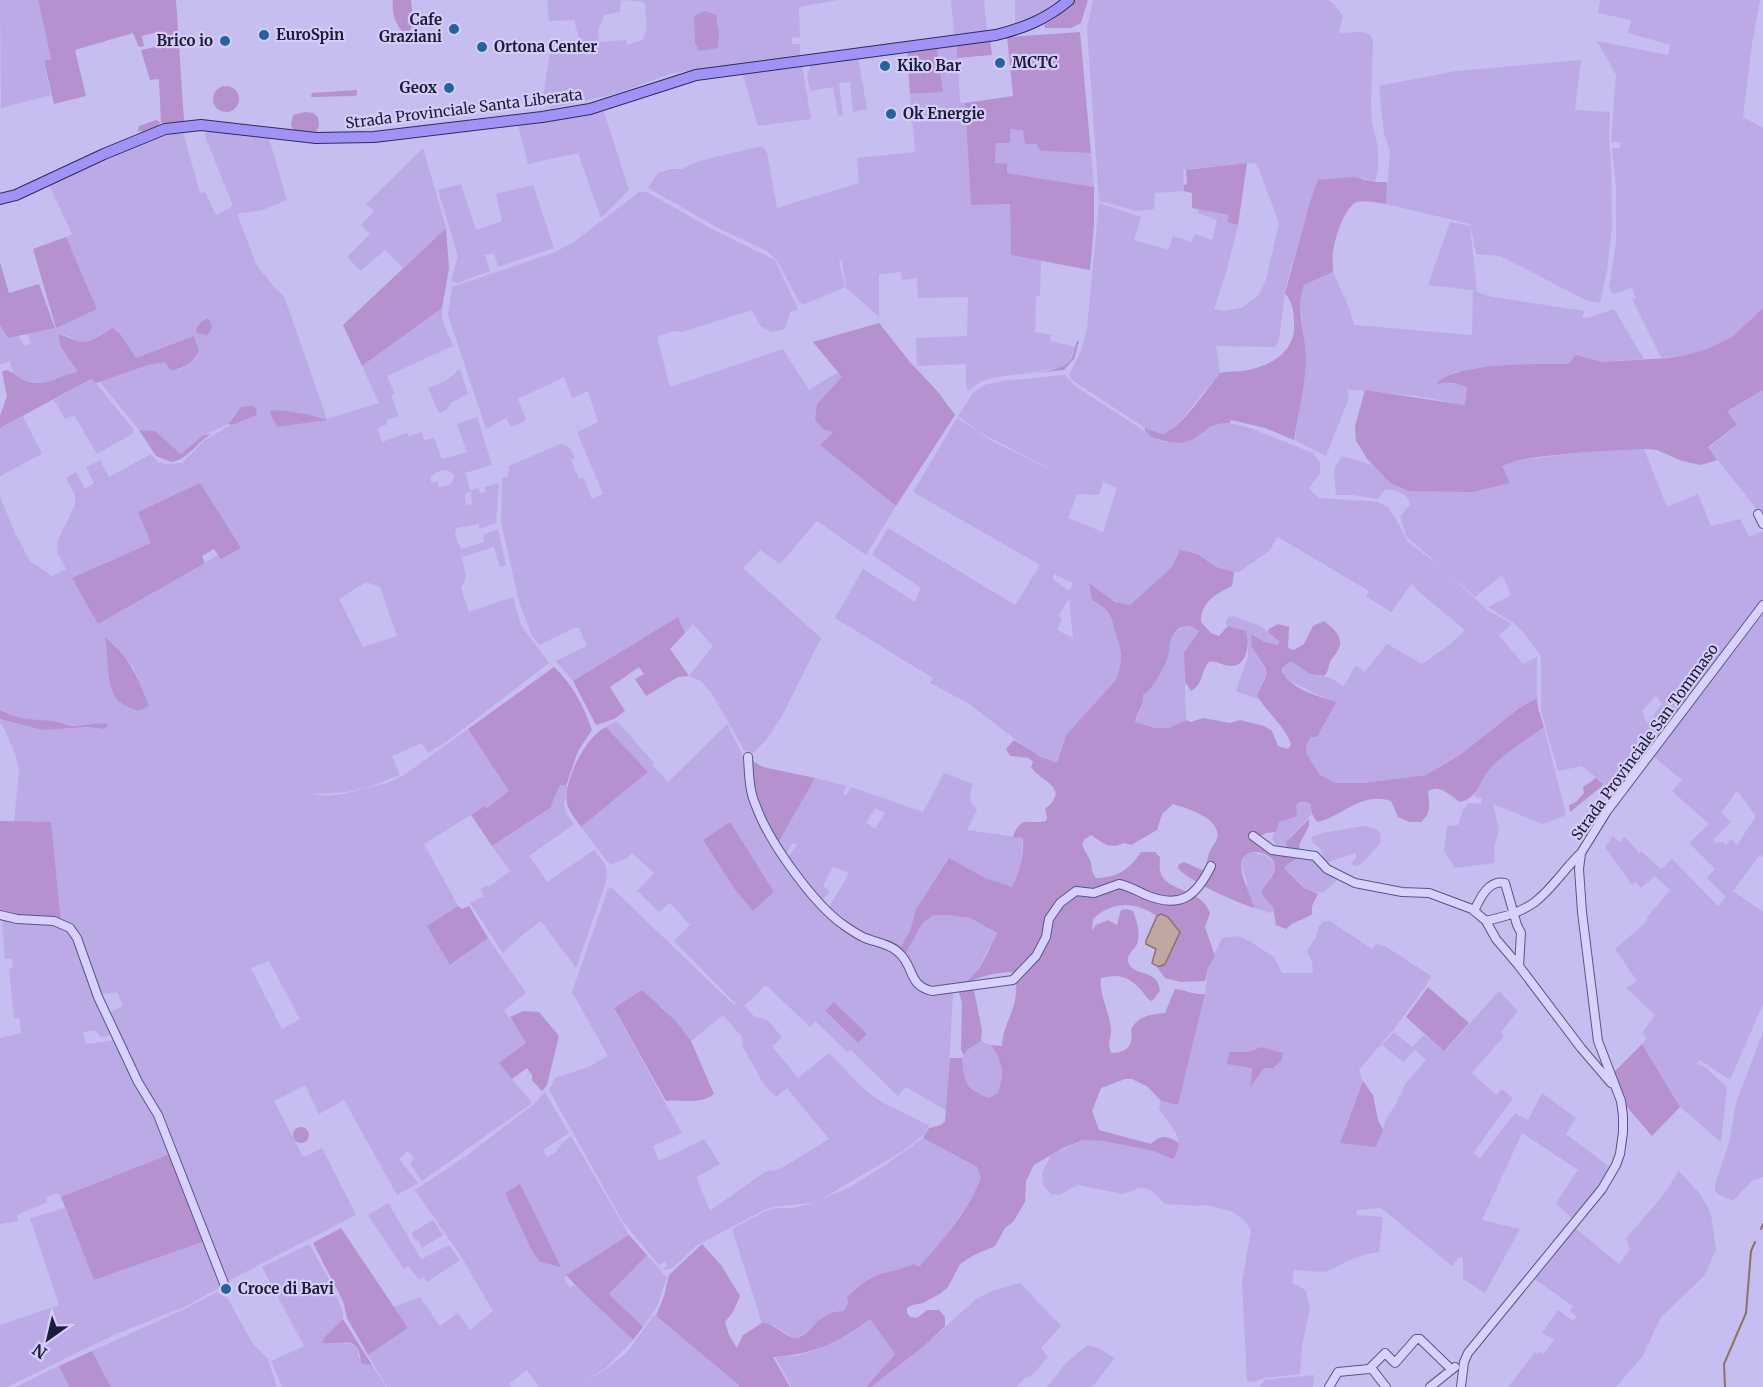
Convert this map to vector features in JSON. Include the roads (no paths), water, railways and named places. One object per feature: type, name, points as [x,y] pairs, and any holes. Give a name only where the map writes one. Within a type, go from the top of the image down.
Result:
[{"type":"main road","name":"Strada Provinciale Santa Liberata","points":[[0,199],[16,195],[104,154],[165,129],[212,125],[316,138],[374,138],[542,117],[590,109],[696,75],[996,35],[1021,29],[1040,21],[1069,0]]},
{"type":"street","points":[[1758,514],[1763,524]]},
{"type":"street","name":"Strada Provinciale San Tommaso","points":[[1461,1387],[1464,1362],[1474,1345],[1596,1197],[1611,1174],[1620,1154],[1623,1132],[1621,1101],[1598,1041],[1582,912],[1579,869],[1581,853],[1607,811],[1763,605]]},
{"type":"street","points":[[748,757],[750,786],[756,806],[784,857],[821,904],[838,921],[864,937],[897,950],[903,956],[914,982],[922,989],[932,991],[1013,980],[1036,956],[1046,938],[1049,919],[1060,903],[1076,891],[1094,892],[1119,884],[1154,898],[1172,901],[1184,899],[1202,885],[1211,866]]},
{"type":"street","points":[[1253,836],[1272,850],[1315,856],[1327,869],[1355,883],[1402,892],[1429,893],[1474,911],[1486,921],[1496,939],[1601,1073],[1616,1088]]},
{"type":"street","points":[[1486,921],[1514,914],[1534,902],[1546,893],[1581,853]]},
{"type":"street","points":[[1474,911],[1490,886],[1503,881],[1505,883],[1522,940],[1519,966]]},
{"type":"street","points":[[0,915],[17,919],[54,921],[70,928],[98,997],[138,1082],[158,1115],[225,1286]]},
{"type":"street","points":[[1369,1369],[1385,1353],[1395,1363],[1416,1339],[1420,1339],[1451,1369]]},
{"type":"street","points":[[1430,1387],[1451,1369],[1464,1362]]},
{"type":"street","points":[[1329,1387],[1338,1372],[1369,1369],[1372,1369],[1386,1387]]},
{"type":"waterway","points":[[1761,1229],[1763,1224]]},
{"type":"waterway","points":[[1725,1387],[1724,1364],[1746,1313],[1751,1251],[1755,1242]]},
{"type":"place","name":"Cafe Graziani","points":[[454,29]]},
{"type":"place","name":"EuroSpin","points":[[264,35]]},
{"type":"place","name":"Brico io","points":[[225,41]]},
{"type":"place","name":"Ortona Center","points":[[482,47]]},
{"type":"place","name":"MCTC","points":[[1000,63]]},
{"type":"place","name":"Kiko Bar","points":[[885,66]]},
{"type":"place","name":"Geox","points":[[449,88]]},
{"type":"place","name":"Ok Energie","points":[[891,114]]},
{"type":"place","name":"Croce di Bavi","points":[[226,1289]]}]
